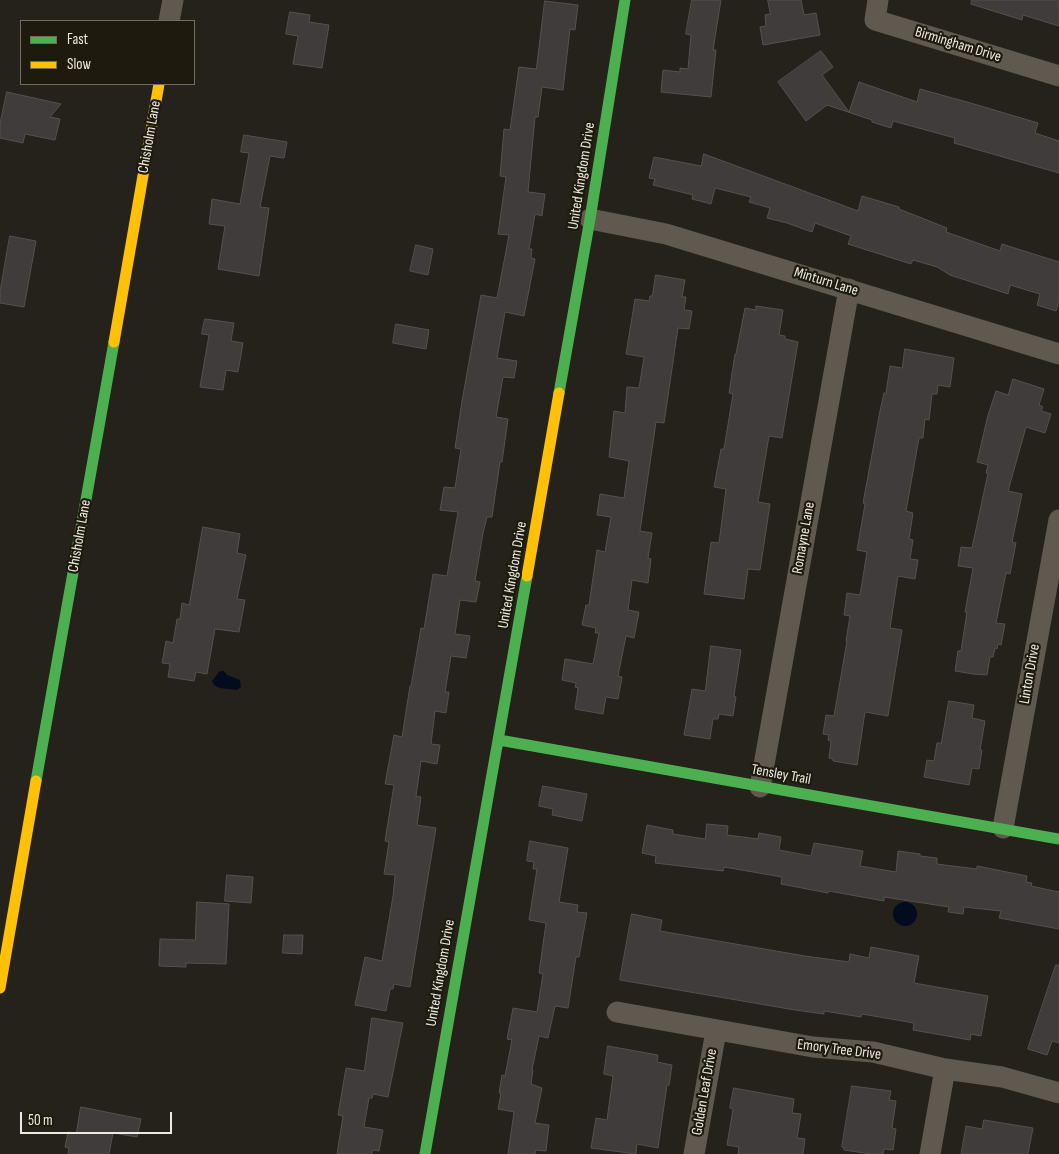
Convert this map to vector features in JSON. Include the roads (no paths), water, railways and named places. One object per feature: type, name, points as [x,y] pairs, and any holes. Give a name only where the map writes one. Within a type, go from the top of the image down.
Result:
[{"type":"street","points":[[169,20],[173,0]]},
{"type":"street","name":"United Kingdom Drive","points":[[425,1154],[590,219],[625,0]]},
{"type":"street","name":"Birmingham Drive","points":[[878,0],[875,20],[1059,76]]},
{"type":"street","name":"Chisholm Lane","points":[[0,988],[159,85]]},
{"type":"street","name":"Minturn Lane","points":[[590,219],[666,234],[1059,354]]},
{"type":"street","name":"Romayne Lane","points":[[760,787],[849,289]]},
{"type":"street","name":"Linton Drive","points":[[1003,828],[1052,592],[1059,520]]},
{"type":"street","name":"Tensley Trail","points":[[499,740],[1059,839]]},
{"type":"street","name":"Emory Tree Drive","points":[[617,1012],[813,1047],[873,1052],[945,1069],[1002,1077],[1059,1093]]},
{"type":"street","name":"Golden Leaf Drive","points":[[694,1154],[716,1031]]},
{"type":"street","points":[[930,1154],[945,1069]]},
{"type":"water","points":[[220,671],[224,671],[227,675],[240,680],[241,687],[237,690],[220,688],[214,685],[212,681]]},
{"type":"water","points":[[905,902],[913,906],[917,914],[913,922],[905,926],[897,922],[893,914],[897,906]]}]
